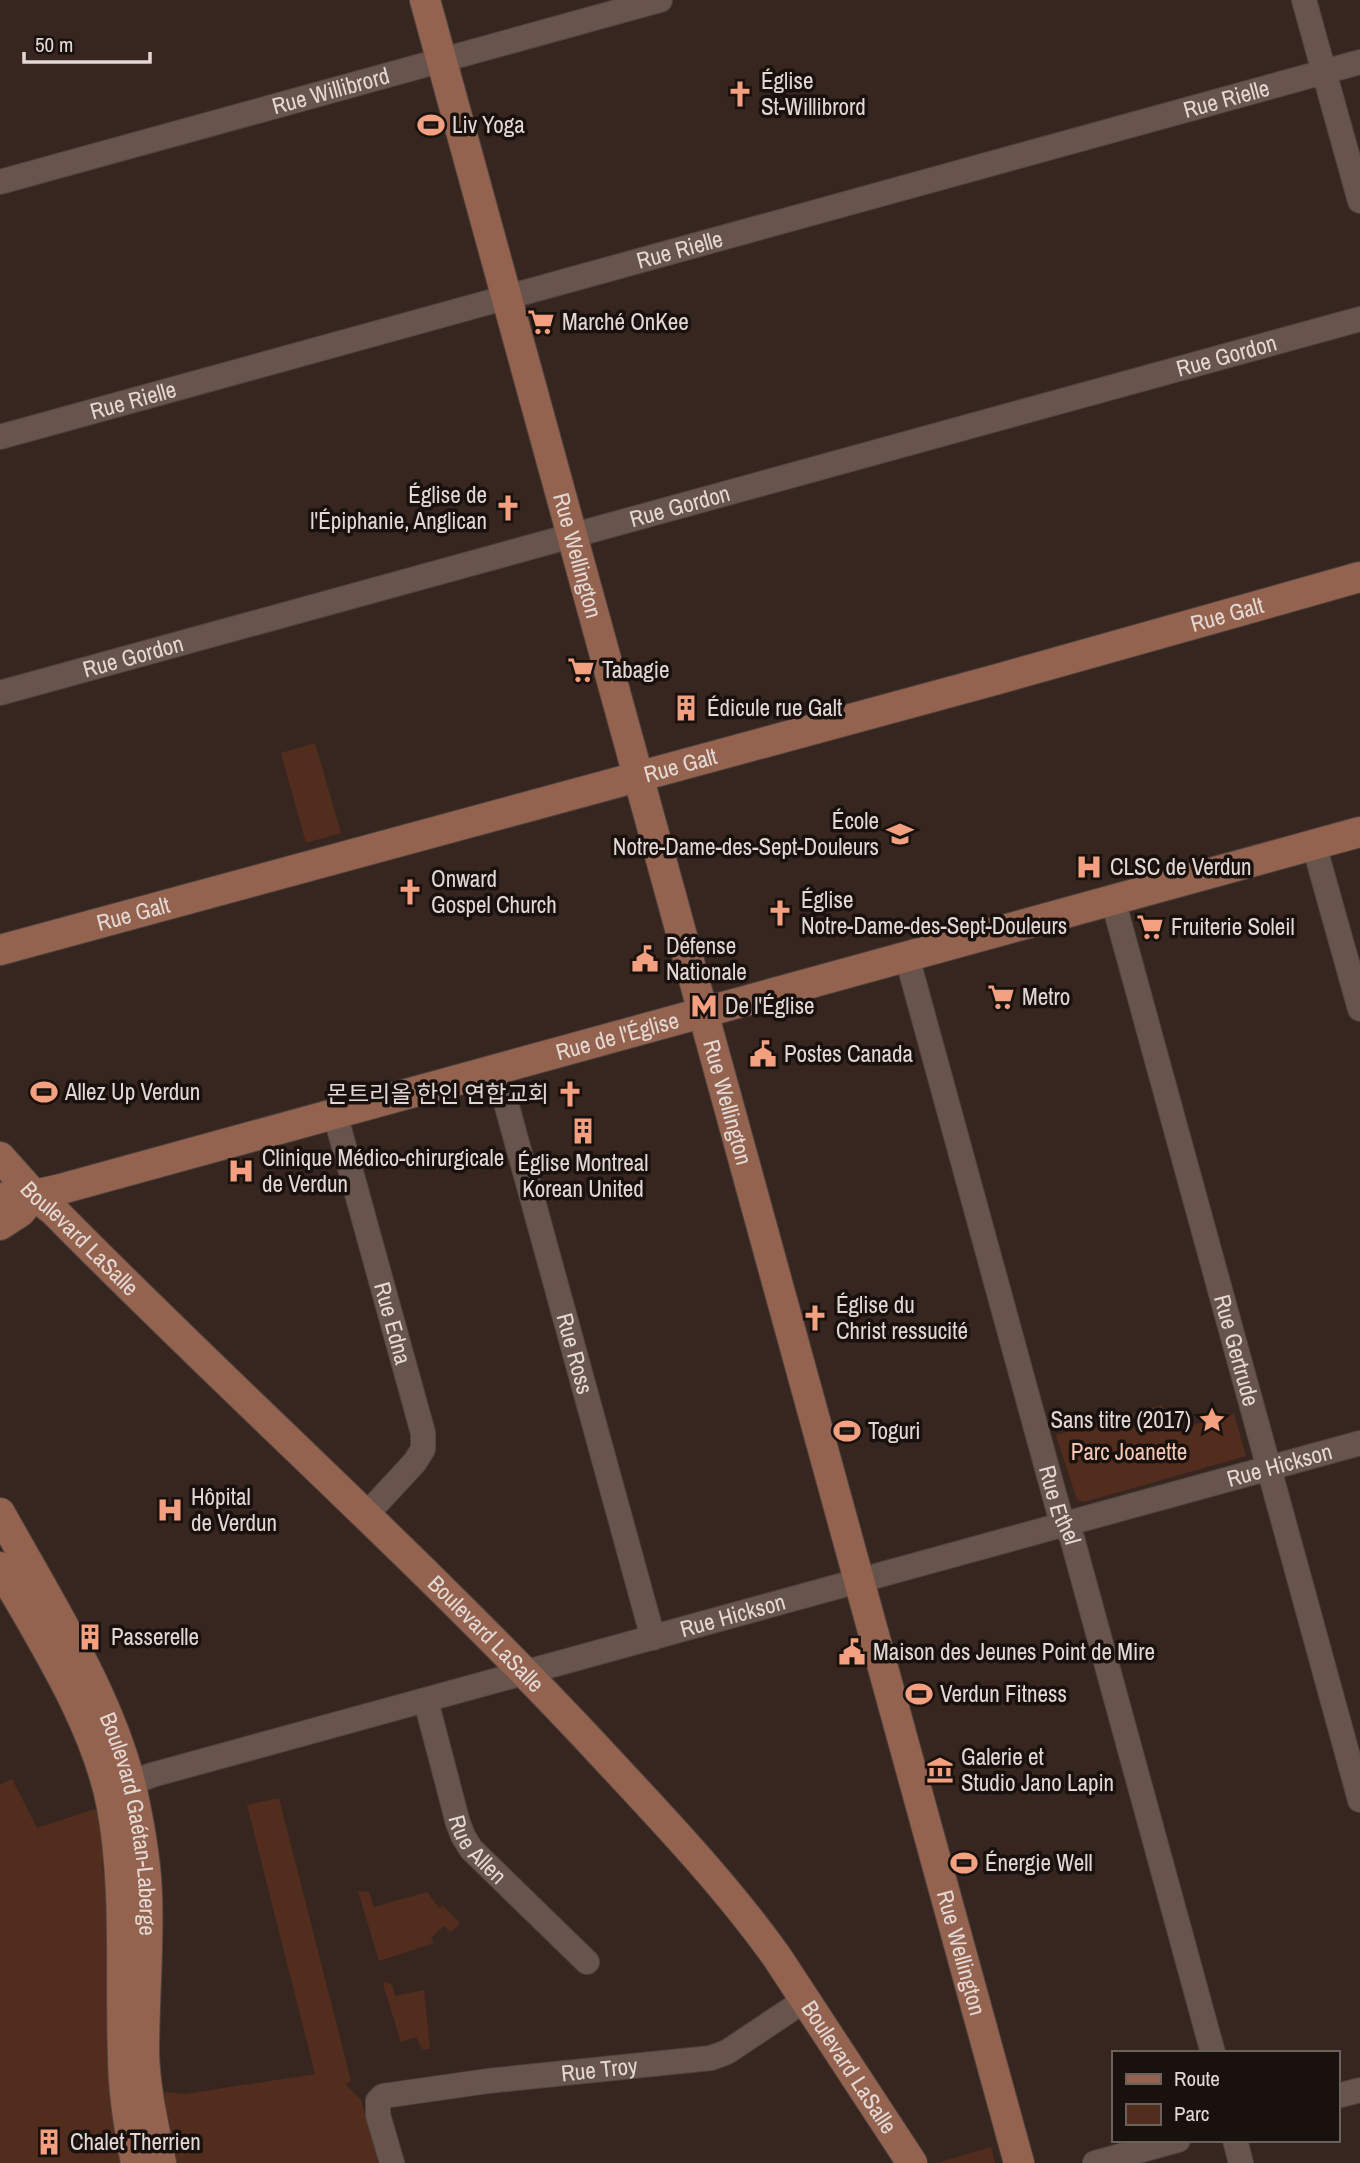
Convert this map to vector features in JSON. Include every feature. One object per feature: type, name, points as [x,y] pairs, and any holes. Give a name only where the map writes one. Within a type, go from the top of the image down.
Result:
[{"type":"main road","name":"Rue Wellington","points":[[425,0],[1019,2163]]},
{"type":"main road","name":"Rue Galt","points":[[0,950],[1360,577]]},
{"type":"main road","name":"Rue de l'Église","points":[[0,1199],[61,1189],[1360,832]]},
{"type":"main road","name":"Boulevard LaSalle","points":[[0,1157],[34,1195],[54,1211],[526,1673],[621,1774],[737,1903],[770,1946],[912,2163]]},
{"type":"main road","points":[[0,1225],[20,1212],[34,1195]]},
{"type":"main road","name":"Boulevard Gaétan-Laberge","points":[[0,1513],[66,1632],[94,1717],[104,1773],[135,1805],[147,1893],[144,2055],[149,2103],[161,2163]]},
{"type":"main road","name":"Boulevard Gaétan-Laberge","points":[[0,1567],[68,1686],[94,1717]]},
{"type":"main road","name":"Boulevard Gaétan-Laberge","points":[[119,1787],[112,1807],[123,1892],[122,2059],[136,2163]]},
{"type":"street","name":"Rue Willibrord","points":[[0,182],[660,0]]},
{"type":"street","points":[[1304,0],[1360,201]]},
{"type":"street","name":"Rue Rielle","points":[[0,436],[1360,62]]},
{"type":"street","name":"Rue Gordon","points":[[0,693],[1360,319]]},
{"type":"street","points":[[1314,845],[1360,1009]]},
{"type":"street","name":"Rue Gertrude","points":[[1113,900],[1360,1800]]},
{"type":"street","name":"Rue Ethel","points":[[907,957],[1059,1512],[1072,1538],[1212,2051]]},
{"type":"street","name":"Rue Ross","points":[[497,1070],[653,1638]]},
{"type":"street","name":"Rue Edna","points":[[335,1114],[423,1433],[423,1449],[415,1462],[365,1516]]},
{"type":"street","name":"Rue Hickson","points":[[119,1787],[152,1775],[1360,1443]]},
{"type":"street","name":"Rue Allen","points":[[426,1701],[458,1823],[467,1843],[587,1962]]},
{"type":"street","name":"Rue Troy","points":[[392,2163],[378,2115],[378,2101],[383,2096],[464,2084],[711,2058],[727,2052],[806,2000]]},
{"type":"street","points":[[1339,2095],[1360,2090]]},
{"type":"street","points":[[1095,2163],[1171,2142]]},
{"type":"street","points":[[1236,2142],[1241,2163]]},
{"type":"green space","points":[[315,743],[341,833],[306,843],[281,753]]},
{"type":"green space","name":"Parc Joanette","points":[[1162,1405],[1170,1431],[1234,1414],[1246,1456],[1084,1502],[1077,1500],[1056,1435]]},
{"type":"green space","points":[[12,1779],[37,1828],[95,1809],[99,1818],[107,1862],[102,1863],[103,1872],[108,1872],[122,2163],[0,2163],[0,1785]]},
{"type":"green space","points":[[279,1798],[351,2081],[345,2084],[361,2100],[378,2163],[174,2163],[164,2092],[185,2094],[315,2074],[247,1805]]},
{"type":"green space","points":[[358,1891],[369,1892],[374,1907],[427,1892],[440,1909],[442,1905],[460,1923],[451,1932],[443,1926],[431,1938],[434,1943],[379,1961]]},
{"type":"green space","points":[[386,1982],[392,1985],[395,1996],[424,1990],[430,2049],[422,2049],[416,2037],[401,2042],[383,1984]]},
{"type":"green space","points":[[991,2147],[995,2163],[937,2163]]},
{"type":"place","name":"Église St-Willibrord","points":[[740,94]]},
{"type":"place","name":"Liv Yoga","points":[[431,125]]},
{"type":"place","name":"Marché OnKee","points":[[541,322]]},
{"type":"place","name":"Église de l'Épiphanie, Anglican","points":[[508,508]]},
{"type":"place","name":"Tabagie","points":[[581,670]]},
{"type":"place","name":"Édicule rue Galt","points":[[686,708]]},
{"type":"place","name":"École Notre-Dame-des-Sept-Douleurs","points":[[900,834]]},
{"type":"place","name":"CLSC de Verdun","points":[[1089,867]]},
{"type":"place","name":"Onward Gospel Church","points":[[410,892]]},
{"type":"place","name":"Église Notre-Dame-des-Sept-Douleurs","points":[[780,913]]},
{"type":"place","name":"Fruiterie Soleil","points":[[1150,927]]},
{"type":"place","name":"Défense Nationale","points":[[645,959]]},
{"type":"place","name":"Metro","points":[[1001,997]]},
{"type":"place","name":"De l'Église","points":[[704,1006]]},
{"type":"place","name":"Postes Canada","points":[[763,1054]]},
{"type":"place","name":"Allez Up Verdun","points":[[44,1092]]},
{"type":"place","name":"몬트리올 한인 연합교회","points":[[570,1094]]},
{"type":"place","name":"Église Montreal Korean United","points":[[583,1131]]},
{"type":"place","name":"Clinique Médico-chirurgicale de Verdun","points":[[241,1171]]},
{"type":"place","name":"Église du Christ ressucité","points":[[815,1318]]},
{"type":"place","name":"Sans titre (2017)","points":[[1212,1420]]},
{"type":"place","name":"Toguri","points":[[847,1431]]},
{"type":"place","name":"Hôpital de Verdun","points":[[170,1510]]},
{"type":"place","name":"Passerelle","points":[[90,1637]]},
{"type":"place","name":"Maison des Jeunes Point de Mire","points":[[852,1652]]},
{"type":"place","name":"Verdun Fitness","points":[[919,1694]]},
{"type":"place","name":"Galerie et Studio Jano Lapin","points":[[940,1770]]},
{"type":"place","name":"Énergie Well","points":[[964,1863]]},
{"type":"place","name":"Chalet Therrien","points":[[49,2142]]}]
